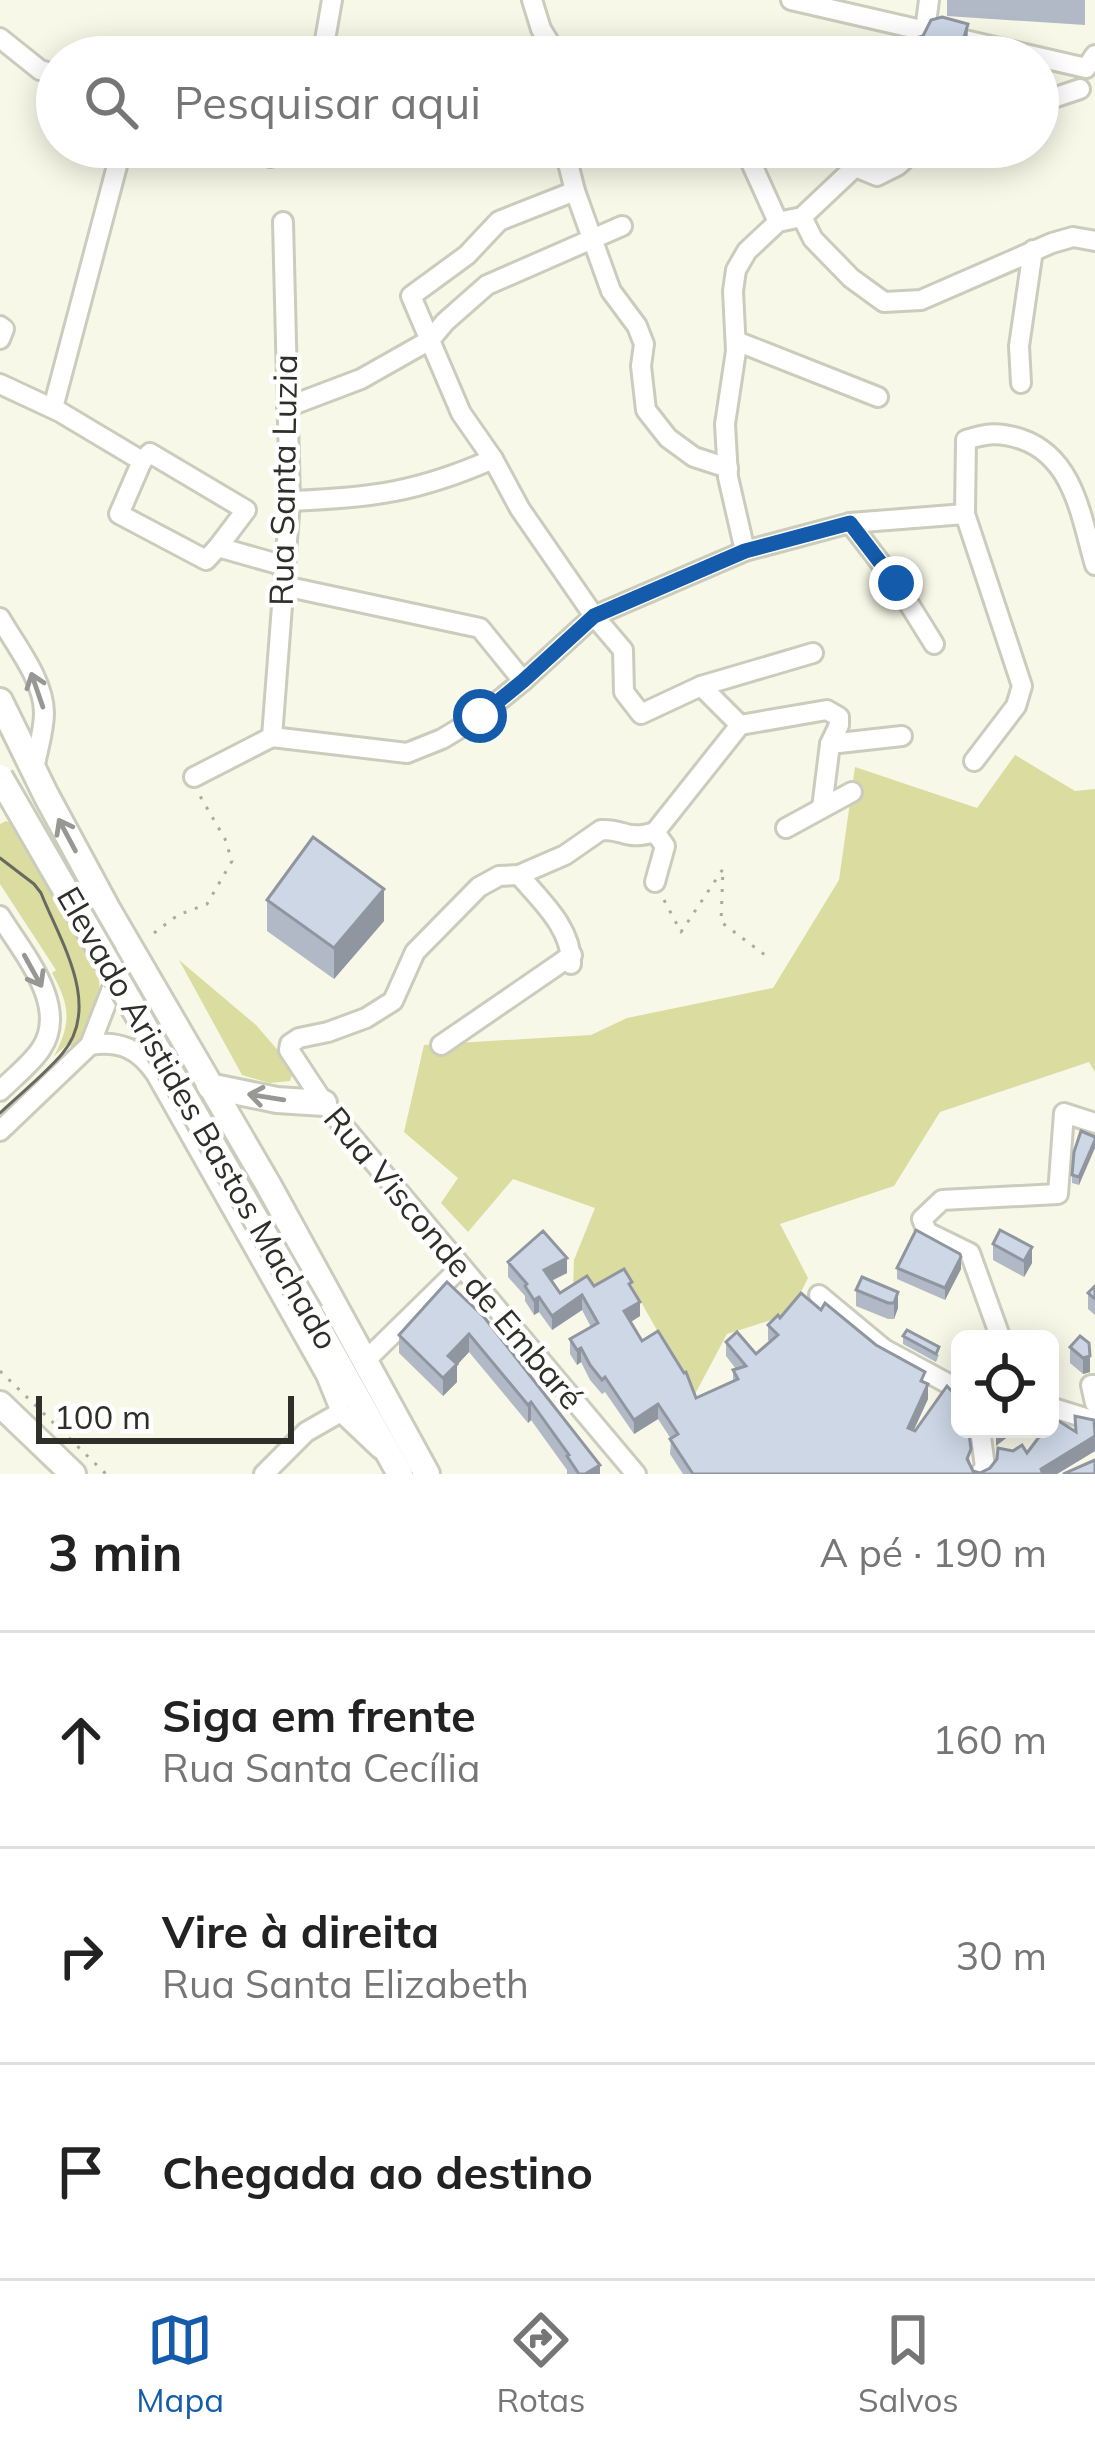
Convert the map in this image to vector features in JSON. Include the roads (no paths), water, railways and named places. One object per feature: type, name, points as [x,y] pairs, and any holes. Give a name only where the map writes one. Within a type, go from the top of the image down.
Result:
[{"type":"main road","points":[[2,710],[128,947],[268,1186],[427,1474]]},
{"type":"main road","points":[[0,738],[41,785]]},
{"type":"main road","name":"Elevado Aristides Bastos Machado","points":[[0,777],[396,1467]]},
{"type":"main road","points":[[209,1086],[277,1100],[324,1103]]},
{"type":"main road","points":[[0,1404],[73,1474]]},
{"type":"street","points":[[326,36],[332,0]]},
{"type":"street","points":[[532,0],[546,36]]},
{"type":"street","points":[[791,0],[952,36]]},
{"type":"street","points":[[923,36],[929,0]]},
{"type":"street","points":[[0,38],[36,67]]},
{"type":"street","points":[[1059,56],[1090,62],[1087,95]]},
{"type":"street","points":[[52,408],[116,168]]},
{"type":"street","points":[[569,168],[611,291],[644,344],[641,366],[646,410],[668,438],[694,457],[728,468]]},
{"type":"street","points":[[754,168],[778,222]]},
{"type":"street","points":[[745,551],[728,468],[725,424],[736,341],[736,270],[747,251],[778,222],[802,217],[855,168]]},
{"type":"street","points":[[858,168],[877,176],[893,168]]},
{"type":"street","points":[[574,191],[499,221],[467,255],[411,296],[461,413],[520,508],[623,650],[623,692],[641,714],[701,686],[813,653]]},
{"type":"street","points":[[802,217],[813,239],[850,278],[884,302],[920,300],[1073,237],[1095,241]]},
{"type":"street","name":"Rua Santa Luzia","points":[[272,737],[290,501],[283,222]]},
{"type":"street","points":[[287,407],[361,379],[430,340],[487,285],[622,226]]},
{"type":"street","points":[[1021,383],[1019,346],[1033,250]]},
{"type":"street","points":[[0,326],[4,329],[0,339]]},
{"type":"street","points":[[736,341],[878,397]]},
{"type":"street","points":[[0,384],[52,408],[142,461]]},
{"type":"street","points":[[974,760],[1016,706],[1022,686],[965,514],[966,440],[988,432],[1003,433],[1043,447],[1068,479],[1095,565]]},
{"type":"street","points":[[150,453],[246,510],[218,547],[206,560],[118,514],[150,453]]},
{"type":"street","points":[[290,501],[399,493],[493,460]]},
{"type":"street","points":[[194,777],[272,737],[407,752],[442,739],[480,716],[594,616],[745,551],[850,523],[965,514]]},
{"type":"street","points":[[850,523],[934,644]]},
{"type":"street","points":[[218,547],[286,566]]},
{"type":"street","points":[[284,586],[480,628],[523,681]]},
{"type":"street","points":[[0,618],[44,702],[41,785],[0,802]]},
{"type":"street","points":[[701,686],[740,725]]},
{"type":"street","points":[[645,835],[740,725],[827,710],[839,717],[839,725],[830,744],[822,808]]},
{"type":"street","points":[[830,744],[902,736]]},
{"type":"street","points":[[786,828],[852,792]]},
{"type":"street","points":[[441,1045],[571,960],[557,920],[519,875],[608,829],[645,835],[665,846],[655,883]]},
{"type":"street","name":"Rua Visconde de Embaré","points":[[519,875],[499,876],[479,887],[447,917],[415,952],[393,1001],[366,1018],[299,1038],[289,1050],[324,1103],[636,1474]]},
{"type":"street","points":[[0,916],[47,999],[51,1021],[39,1053],[0,1090]]},
{"type":"street","points":[[0,1131],[90,1045],[128,947]]},
{"type":"street","points":[[90,1045],[120,1044],[145,1058],[326,1375],[340,1412],[396,1467]]},
{"type":"street","points":[[998,1330],[970,1252],[927,1232],[922,1219],[942,1200],[1058,1195],[1064,1113],[1095,1123]]},
{"type":"street","points":[[365,1360],[461,1267]]},
{"type":"street","points":[[819,1295],[884,1349],[951,1385]]},
{"type":"street","points":[[1095,1385],[1091,1385],[1095,1403]]},
{"type":"street","points":[[1059,1410],[1095,1421]]},
{"type":"street","points":[[264,1474],[306,1432],[340,1412]]},
{"type":"street","points":[[980,1474],[985,1466],[981,1438]]},
{"type":"tram line","points":[[0,858],[41,893],[74,974],[79,1015],[62,1054],[0,1113]]}]
